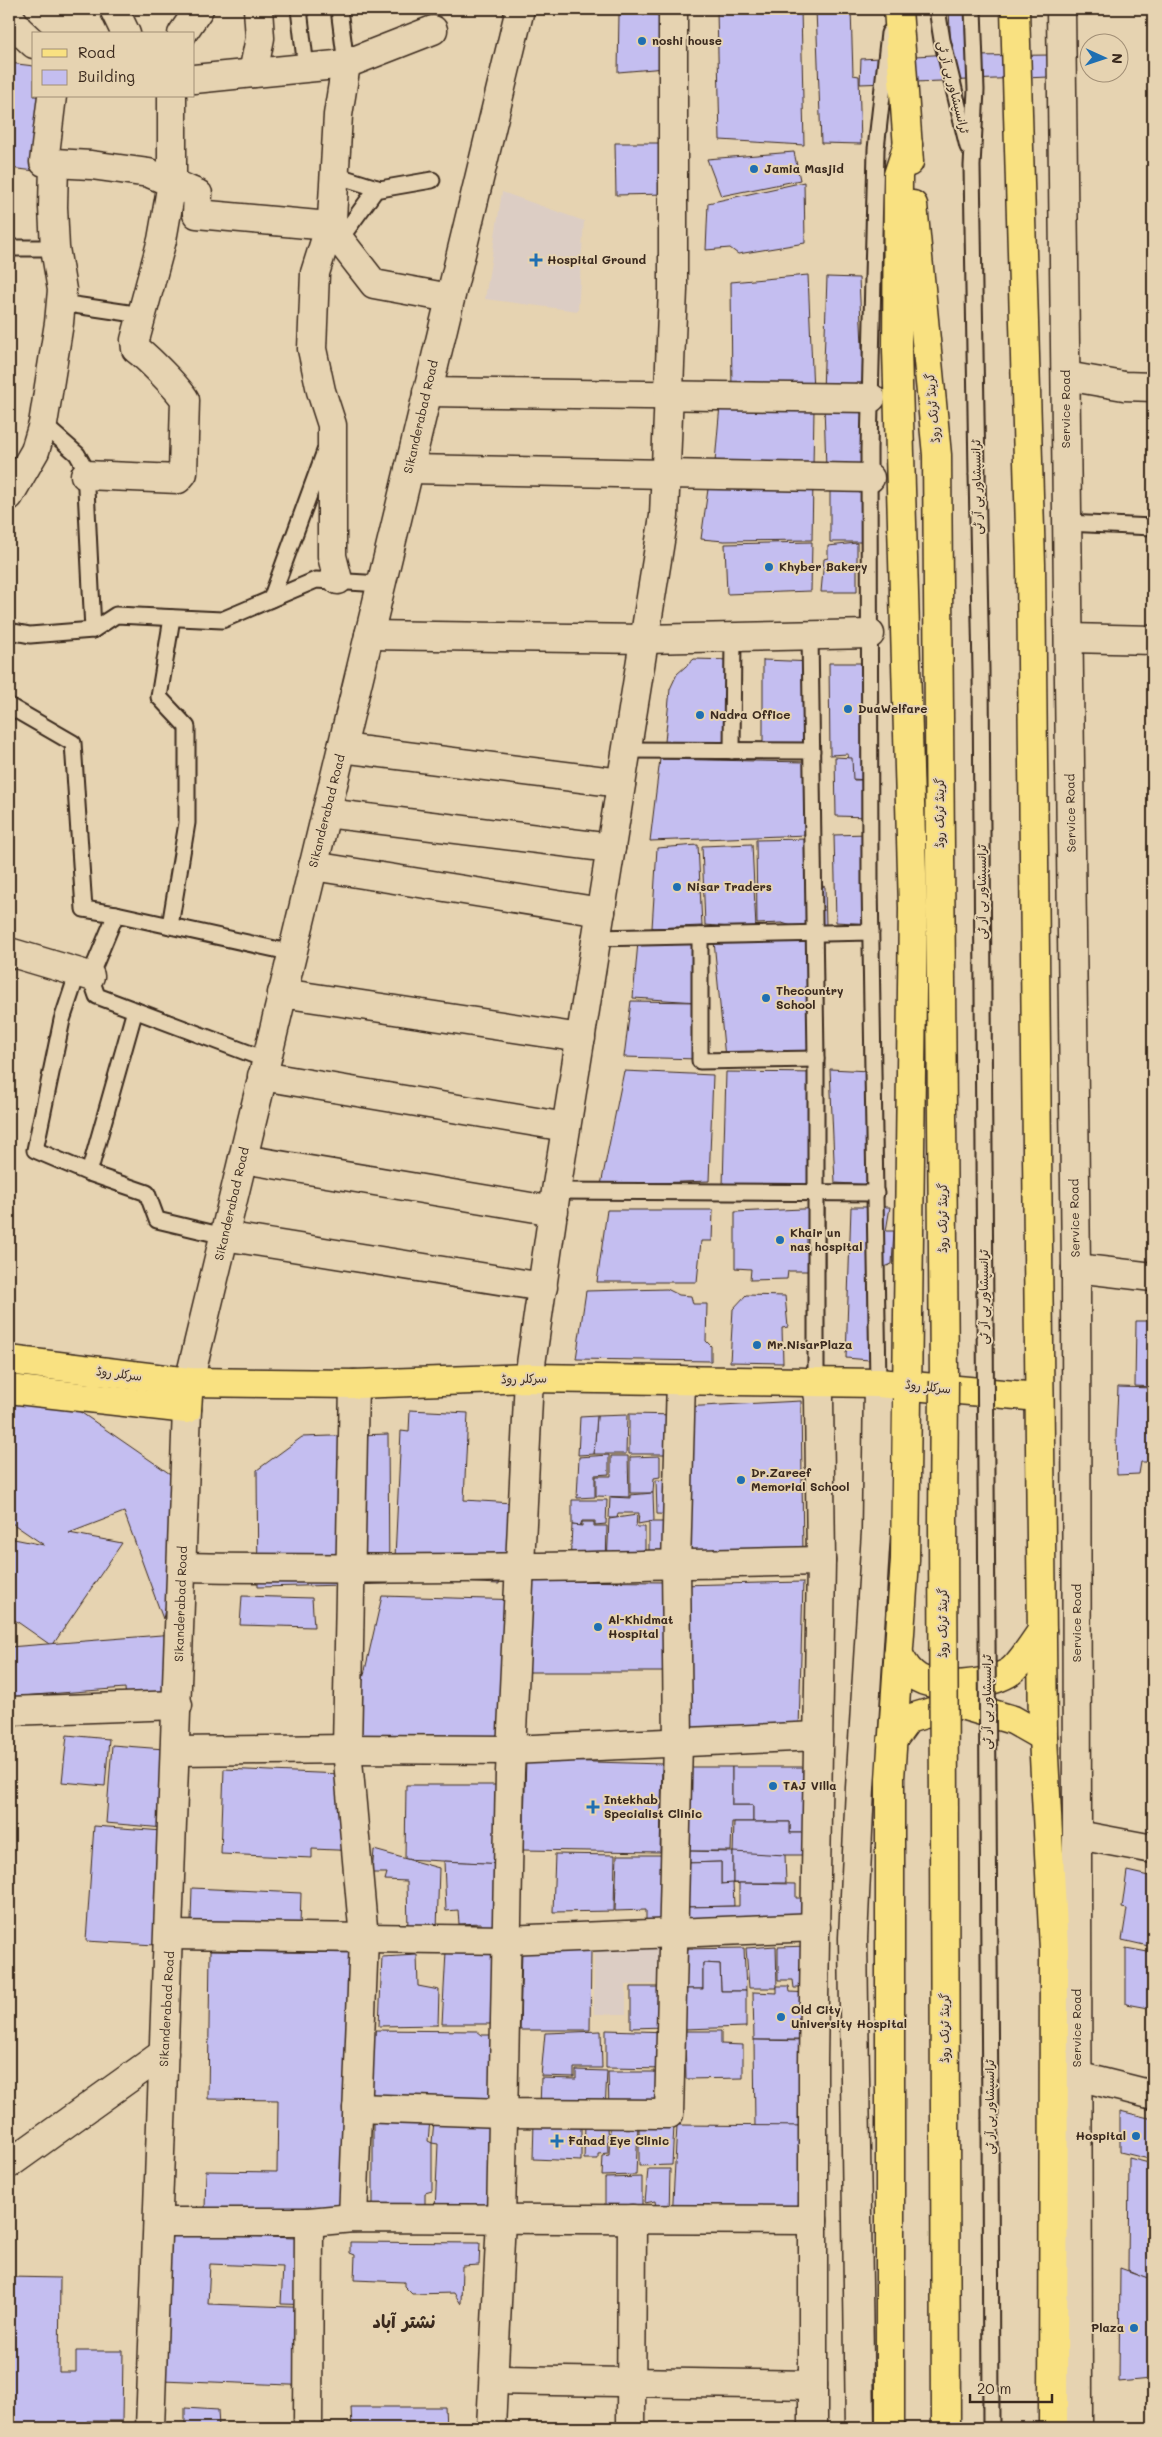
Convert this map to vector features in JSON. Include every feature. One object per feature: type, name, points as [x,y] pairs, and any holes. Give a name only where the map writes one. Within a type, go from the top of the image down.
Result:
[{"type":"main road","name":"گرینڈ ٹرنک روڈ","points":[[898,9],[909,156],[937,455],[944,1371],[946,2428]]},
{"type":"main road","points":[[1015,9],[1030,565],[1043,1737],[1054,1950],[1053,2428]]},
{"type":"main road","points":[[890,2428],[892,1741],[905,1560],[913,908],[897,339],[898,176],[909,156]]},
{"type":"main road","name":"سرکلر روڈ","points":[[9,1360],[189,1382],[354,1384],[529,1378],[878,1383],[1039,1397]]},
{"type":"main road","name":"Sikanderabad Road","points":[[187,1409],[189,1382]]},
{"type":"main road","points":[[9,1388],[187,1409]]},
{"type":"main road","points":[[898,1654],[906,1669],[919,1678],[936,1683],[988,1682],[1010,1672],[1042,1631]]},
{"type":"main road","points":[[892,1741],[908,1718],[958,1704],[1014,1720],[1043,1737]]},
{"type":"street","points":[[114,9],[125,32]]},
{"type":"street","points":[[183,32],[199,9]]},
{"type":"street","points":[[253,73],[260,38],[258,9]]},
{"type":"street","name":"Sikanderabad Road","points":[[189,1382],[520,9]]},
{"type":"street","points":[[491,2428],[501,2219],[511,1750],[529,1378],[566,1128],[664,516],[673,289],[673,9]]},
{"type":"street","name":"Service Road","points":[[1061,9],[1066,523],[1070,638],[1076,1268],[1078,2428]]},
{"type":"street","points":[[9,15],[18,29],[32,42]]},
{"type":"street","points":[[195,79],[346,64],[433,30]]},
{"type":"street","points":[[338,580],[332,556],[332,430],[312,349],[315,273],[335,232],[338,115],[346,64]]},
{"type":"street","points":[[52,98],[44,162],[91,165],[149,173],[198,194],[197,214],[335,232],[374,284],[450,298]]},
{"type":"street","points":[[85,475],[178,479],[184,473],[185,400],[182,393],[168,381],[146,355],[136,349],[135,340],[162,240],[172,183],[172,98]]},
{"type":"street","points":[[9,496],[35,451],[42,424],[61,303],[62,290],[55,248],[53,206],[54,163]]},
{"type":"street","points":[[1066,376],[1124,386],[1153,387]]},
{"type":"street","points":[[427,392],[871,398]]},
{"type":"street","points":[[409,469],[870,478]]},
{"type":"street","points":[[369,635],[645,640],[870,634]]},
{"type":"street","points":[[1070,638],[1153,640]]},
{"type":"street","points":[[342,748],[621,783]]},
{"type":"street","points":[[326,813],[611,848]]},
{"type":"street","points":[[313,866],[601,912]]},
{"type":"street","points":[[9,952],[84,974]]},
{"type":"street","points":[[282,993],[581,1038]]},
{"type":"street","points":[[264,1068],[566,1128]]},
{"type":"street","points":[[243,1159],[555,1201]]},
{"type":"street","points":[[224,1236],[542,1287]]},
{"type":"street","points":[[1076,1268],[1153,1276]]},
{"type":"street","points":[[357,2108],[502,2113],[669,2114],[678,1742],[676,1565],[681,1380]]},
{"type":"street","points":[[813,2428],[813,2220],[821,1561],[819,1398],[816,1383]]},
{"type":"street","points":[[860,2428],[854,1938],[860,1788],[875,1542],[878,1383]]},
{"type":"street","points":[[353,2218],[364,1938],[347,1748],[354,1384]]},
{"type":"street","name":"Sikanderabad Road","points":[[146,2428],[160,2222],[164,2052],[170,1935],[187,1409]]},
{"type":"street","points":[[183,1567],[350,1570],[520,1569],[821,1561]]},
{"type":"street","points":[[9,1711],[178,1705]]},
{"type":"street","points":[[176,1751],[347,1748],[511,1750],[818,1736]]},
{"type":"street","points":[[1078,1835],[1153,1850]]},
{"type":"street","points":[[170,1935],[506,1940],[816,1927]]},
{"type":"street","points":[[9,2164],[164,2052]]},
{"type":"street","points":[[1077,2076],[1153,2095]]},
{"type":"street","points":[[160,2222],[309,2222],[353,2218],[813,2220]]},
{"type":"street","points":[[631,2428],[632,2219]]},
{"type":"street","points":[[308,2428],[309,2222]]},
{"type":"street","points":[[494,2380],[813,2384]]},
{"type":"lane","points":[[299,9],[306,68]]},
{"type":"lane","points":[[340,9],[346,64]]},
{"type":"lane","points":[[878,1383],[871,932],[870,478],[876,149],[892,9]]},
{"type":"lane","name":"ٹرانسپشاور بی آر ٹی","points":[[936,9],[972,166]]},
{"type":"lane","name":"ٹرانسپشاور بی آر ٹی","points":[[974,9],[976,90],[972,166],[981,671],[991,2428]]},
{"type":"lane","points":[[335,175],[377,188],[432,180]]},
{"type":"lane","points":[[335,232],[377,188]]},
{"type":"lane","points":[[9,248],[55,248]]},
{"type":"lane","points":[[61,303],[142,316]]},
{"type":"lane","points":[[42,424],[78,454],[85,468],[93,630]]},
{"type":"lane","points":[[270,599],[332,430]]},
{"type":"lane","points":[[1066,523],[1153,527]]},
{"type":"lane","points":[[9,631],[30,635],[93,630],[116,615],[222,620],[316,580],[381,584]]},
{"type":"lane","points":[[170,926],[187,823],[187,727],[159,697],[172,618]]},
{"type":"lane","points":[[810,635],[815,933],[816,1383]]},
{"type":"lane","points":[[732,751],[733,637]]},
{"type":"lane","points":[[9,706],[73,744],[84,909],[116,914],[293,953]]},
{"type":"lane","points":[[626,750],[812,751]]},
{"type":"lane","points":[[116,914],[62,1020],[35,1150],[89,1173],[147,1193],[157,1220],[224,1236]]},
{"type":"lane","points":[[596,938],[871,932]]},
{"type":"lane","points":[[700,936],[700,1061],[816,1059]]},
{"type":"lane","points":[[84,974],[97,996],[135,1010],[264,1068]]},
{"type":"lane","points":[[89,1173],[135,1010]]},
{"type":"lane","points":[[555,1201],[876,1193]]},
{"type":"shaded area","name":"Hospital Ground","points":[[502,192],[584,221],[578,311],[485,299]]},
{"type":"shaded area","points":[[662,1943],[661,1984],[626,1985],[626,2014],[594,2014],[594,1944]]},
{"type":"building","points":[[816,9],[851,9],[853,75],[859,76],[861,144],[821,143]]},
{"type":"building","points":[[949,9],[971,9],[973,56],[1051,55],[1050,77],[860,84],[861,59],[951,54]]},
{"type":"building","points":[[801,10],[804,145],[720,140],[717,11]]},
{"type":"building","name":"noshi house","points":[[619,14],[664,15],[665,68],[618,72]]},
{"type":"building","points":[[9,63],[32,66],[32,98],[45,98],[36,171],[9,168]]},
{"type":"building","points":[[615,143],[667,143],[667,194],[616,195]]},
{"type":"building","name":"Jamia Masjid","points":[[794,152],[800,180],[721,196],[707,159]]},
{"type":"building","points":[[804,182],[805,243],[738,254],[730,248],[706,250],[708,203]]},
{"type":"building","points":[[808,275],[813,392],[732,395],[731,282]]},
{"type":"building","points":[[827,277],[859,278],[864,392],[823,392]]},
{"type":"building","points":[[824,404],[863,406],[864,470],[826,470]]},
{"type":"building","points":[[720,405],[814,409],[813,466],[715,462]]},
{"type":"building","points":[[813,480],[812,540],[724,541],[701,539],[709,482]]},
{"type":"building","points":[[864,483],[868,542],[830,542],[830,484]]},
{"type":"building","name":"Khyber Bakery","points":[[812,542],[811,591],[727,594],[725,544]]},
{"type":"building","points":[[857,543],[857,592],[821,592],[824,559],[828,558],[828,546]]},
{"type":"building","name":"Nadra Office","points":[[694,659],[732,660],[732,744],[665,742],[670,689],[677,674]]},
{"type":"building","points":[[763,660],[815,662],[816,749],[763,744]]},
{"type":"building","name":"DuaWelfare","points":[[829,663],[864,663],[869,780],[851,779],[848,754],[830,755]]},
{"type":"building","points":[[835,757],[852,758],[853,780],[869,780],[869,817],[836,816]]},
{"type":"building","points":[[660,759],[806,762],[807,835],[650,841]]},
{"type":"building","points":[[867,834],[870,924],[836,922],[834,835]]},
{"type":"building","points":[[808,839],[808,879],[825,887],[826,926],[795,927],[782,923],[757,924],[756,840]]},
{"type":"building","points":[[752,844],[756,929],[705,925],[702,846]]},
{"type":"building","name":"Nisar Traders","points":[[698,845],[702,926],[652,928],[657,848]]},
{"type":"building","name":"Thecountry School","points":[[714,941],[813,941],[814,1055],[725,1058]]},
{"type":"building","points":[[638,942],[698,944],[698,1002],[633,998]]},
{"type":"building","points":[[631,1001],[698,1002],[698,1059],[624,1057]]},
{"type":"building","points":[[830,1069],[869,1071],[872,1185],[835,1183]]},
{"type":"building","points":[[624,1071],[713,1075],[709,1181],[601,1185]]},
{"type":"building","points":[[726,1072],[821,1073],[821,1184],[723,1186]]},
{"type":"building","points":[[851,1207],[890,1207],[886,1231],[894,1231],[892,1264],[882,1268],[881,1361],[846,1358]]},
{"type":"building","name":"Khair un nas hospital","points":[[825,1208],[825,1271],[788,1271],[787,1279],[750,1280],[751,1269],[735,1268],[735,1212]]},
{"type":"building","points":[[607,1210],[713,1210],[712,1241],[701,1241],[697,1282],[597,1282]]},
{"type":"building","points":[[667,1289],[679,1295],[691,1296],[693,1304],[707,1304],[706,1341],[711,1346],[711,1361],[576,1359],[586,1291]]},
{"type":"building","name":"Mr.NisarPlaza","points":[[746,1295],[785,1296],[788,1327],[782,1328],[783,1363],[730,1362],[733,1309]]},
{"type":"building","points":[[1136,1321],[1153,1321],[1153,1387],[1135,1386]]},
{"type":"building","points":[[21,1371],[189,1487],[163,1619],[124,1512],[69,1533],[122,1543],[52,1646],[9,1616],[9,1538],[44,1545],[9,1521],[9,1432]]},
{"type":"building","points":[[1118,1387],[1153,1388],[1153,1462],[1141,1462],[1139,1474],[1117,1475]]},
{"type":"building","name":"Dr.Zareef Memorial School","points":[[801,1401],[803,1554],[679,1561],[682,1407]]},
{"type":"building","points":[[410,1410],[468,1413],[464,1500],[513,1503],[511,1555],[500,1568],[499,1584],[394,1579],[401,1431],[409,1432]]},
{"type":"building","points":[[629,1414],[678,1415],[676,1454],[629,1454]]},
{"type":"building","points":[[627,1415],[626,1454],[594,1454],[597,1416]]},
{"type":"building","points":[[597,1416],[594,1454],[578,1455],[580,1417]]},
{"type":"building","points":[[388,1434],[389,1584],[258,1587],[257,1470],[302,1437]]},
{"type":"building","points":[[609,1455],[609,1474],[595,1475],[595,1497],[577,1498],[579,1457]]},
{"type":"building","points":[[611,1456],[628,1456],[629,1497],[596,1496],[596,1476],[611,1476]]},
{"type":"building","points":[[660,1456],[660,1477],[654,1478],[653,1493],[630,1493],[630,1457]]},
{"type":"building","points":[[656,1480],[676,1481],[676,1515],[657,1514]]},
{"type":"building","points":[[653,1493],[654,1521],[638,1524],[639,1513],[618,1513],[617,1518],[609,1518],[610,1497],[630,1498],[630,1495]]},
{"type":"building","points":[[572,1500],[607,1500],[606,1524],[595,1525],[595,1521],[582,1521],[580,1526],[572,1525]]},
{"type":"building","points":[[637,1515],[636,1527],[645,1527],[645,1564],[607,1566],[609,1519]]},
{"type":"building","points":[[582,1522],[594,1522],[594,1526],[607,1526],[606,1566],[570,1566],[572,1525],[582,1526]]},
{"type":"building","points":[[649,1522],[674,1522],[659,1564],[649,1553]]},
{"type":"building","name":"Al-Khidmat Hospital","points":[[526,1581],[671,1582],[672,1672],[522,1672]]},
{"type":"building","points":[[803,1582],[799,1729],[680,1734],[680,1585]]},
{"type":"building","points":[[242,1596],[312,1598],[314,1627],[240,1625]]},
{"type":"building","points":[[382,1596],[523,1600],[518,1760],[347,1749]]},
{"type":"building","points":[[174,1634],[179,1697],[126,1702],[125,1688],[9,1697],[9,1647]]},
{"type":"building","points":[[67,1735],[109,1739],[105,1786],[62,1782]]},
{"type":"building","points":[[112,1745],[164,1749],[164,1828],[106,1823]]},
{"type":"building","name":"Intekhab Specialist Clinic","points":[[526,1760],[662,1764],[660,1852],[523,1850]]},
{"type":"building","points":[[689,1767],[732,1767],[732,1805],[753,1805],[753,1822],[732,1822],[731,1851],[686,1851]]},
{"type":"building","name":"TAJ Villa","points":[[732,1767],[814,1767],[815,1833],[790,1833],[790,1822],[753,1822],[753,1805],[732,1805]]},
{"type":"building","points":[[224,1769],[364,1775],[361,1851],[312,1849],[312,1858],[221,1854]]},
{"type":"building","points":[[406,1785],[519,1785],[518,1865],[405,1859]]},
{"type":"building","points":[[734,1822],[790,1822],[790,1833],[815,1833],[814,1855],[733,1855]]},
{"type":"building","points":[[94,1826],[163,1831],[155,1945],[86,1941]]},
{"type":"building","points":[[374,1850],[439,1868],[437,1930],[408,1931],[407,1881],[385,1880],[387,1873],[372,1873]]},
{"type":"building","points":[[686,1851],[733,1852],[733,1883],[739,1883],[721,1884],[721,1862],[686,1863]]},
{"type":"building","points":[[733,1852],[785,1855],[786,1883],[733,1883]]},
{"type":"building","points":[[555,1854],[615,1855],[614,1911],[553,1912]]},
{"type":"building","points":[[617,1855],[672,1855],[671,1929],[646,1929],[646,1910],[615,1911]]},
{"type":"building","points":[[444,1861],[505,1864],[502,1933],[480,1933],[481,1923],[459,1924],[458,1910],[446,1911]]},
{"type":"building","points":[[721,1862],[721,1884],[733,1883],[734,1906],[686,1907],[686,1863]]},
{"type":"building","points":[[1127,1871],[1153,1877],[1153,1947],[1122,1940],[1127,1909],[1122,1908]]},
{"type":"building","points":[[739,1883],[796,1884],[796,1898],[810,1898],[809,1923],[688,1926],[686,1907],[739,1906]]},
{"type":"building","points":[[192,1888],[301,1893],[300,1925],[191,1921]]},
{"type":"building","points":[[776,1946],[777,1988],[749,1988],[746,1948]]},
{"type":"building","points":[[809,1946],[810,1988],[794,1988],[793,1980],[778,1980],[778,1947]]},
{"type":"building","points":[[744,1948],[746,1991],[721,1991],[720,1964],[703,1963],[703,1989],[682,1989],[681,1949]]},
{"type":"building","points":[[1126,1948],[1153,1953],[1153,2009],[1126,2004]]},
{"type":"building","points":[[522,1949],[591,1950],[590,2030],[520,2030]]},
{"type":"building","points":[[210,1951],[365,1953],[355,2211],[205,2209],[206,2171],[277,2172],[278,2100],[208,2099]]},
{"type":"building","points":[[446,1952],[501,1953],[500,2024],[442,2024]]},
{"type":"building","points":[[417,1955],[418,1986],[439,1990],[438,2025],[379,2026],[382,1957]]},
{"type":"building","points":[[703,1963],[720,1964],[721,1991],[746,1991],[746,2027],[684,2029],[682,1989],[703,1989]]},
{"type":"building","name":"Old City University Hospital","points":[[777,1986],[789,1986],[790,1992],[809,1993],[808,2040],[754,2040],[753,1992],[777,1993]]},
{"type":"building","points":[[631,1987],[665,1987],[664,2027],[631,2028]]},
{"type":"building","points":[[373,2030],[477,2031],[482,2035],[498,2035],[499,2108],[369,2099]]},
{"type":"building","points":[[606,2030],[668,2032],[667,2069],[606,2068]]},
{"type":"building","points":[[601,2031],[602,2068],[574,2068],[574,2077],[541,2076],[545,2033]]},
{"type":"building","points":[[685,2031],[721,2031],[721,2044],[743,2045],[743,2078],[686,2079]]},
{"type":"building","points":[[754,2040],[810,2041],[813,2126],[755,2127]]},
{"type":"building","points":[[576,2070],[607,2071],[605,2111],[540,2109],[541,2078],[576,2079]]},
{"type":"building","points":[[608,2072],[666,2072],[666,2110],[609,2110]]},
{"type":"building","name":"Hospital","points":[[1120,2111],[1153,2119],[1153,2160],[1120,2152]]},
{"type":"building","points":[[430,2120],[428,2141],[432,2143],[432,2191],[425,2193],[425,2211],[373,2210],[373,2122]]},
{"type":"building","points":[[434,2120],[491,2123],[498,2213],[435,2211],[438,2144],[432,2143]]},
{"type":"building","name":"Fahad Eye Clinic","points":[[534,2122],[581,2124],[581,2161],[533,2159]]},
{"type":"building","points":[[585,2124],[607,2126],[608,2153],[598,2154],[598,2159],[584,2159]]},
{"type":"building","points":[[638,2124],[636,2175],[602,2176],[603,2156],[609,2155],[610,2125]]},
{"type":"building","points":[[639,2125],[674,2126],[672,2165],[639,2166]]},
{"type":"building","points":[[677,2125],[813,2126],[808,2215],[672,2220]]},
{"type":"building","points":[[1129,2158],[1153,2164],[1153,2281],[1128,2270]]},
{"type":"building","points":[[648,2169],[670,2169],[669,2216],[657,2215],[655,2201],[645,2203]]},
{"type":"building","points":[[642,2177],[642,2213],[605,2215],[605,2178]]},
{"type":"building","points":[[168,2233],[319,2239],[316,2305],[281,2304],[283,2267],[210,2264],[208,2304],[318,2308],[315,2386],[162,2380]]},
{"type":"building","points":[[350,2242],[480,2243],[479,2265],[462,2266],[461,2304],[454,2293],[412,2294],[404,2286],[404,2282],[354,2280],[355,2255],[350,2253]]},
{"type":"building","name":"Plaza","points":[[1120,2268],[1148,2278],[1150,2379],[1119,2382]]},
{"type":"building","points":[[9,2277],[60,2278],[59,2372],[76,2372],[76,2351],[123,2351],[122,2421],[87,2421],[87,2428],[9,2428]]},
{"type":"building","points":[[351,2407],[445,2407],[446,2428],[352,2428]]},
{"type":"building","points":[[185,2408],[218,2410],[219,2428],[185,2428]]},
{"type":"place","name":"noshi house","points":[[642,41]]},
{"type":"place","name":"Jamia Masjid","points":[[754,169]]},
{"type":"place","name":"Hospital Ground","points":[[536,260]]},
{"type":"place","name":"Khyber Bakery","points":[[769,567]]},
{"type":"place","name":"DuaWelfare","points":[[848,709]]},
{"type":"place","name":"Nadra Office","points":[[700,715]]},
{"type":"place","name":"Nisar Traders","points":[[677,887]]},
{"type":"place","name":"Thecountry School","points":[[766,998]]},
{"type":"place","name":"Khair un nas hospital","points":[[780,1240]]},
{"type":"place","name":"Mr.NisarPlaza","points":[[757,1345]]},
{"type":"place","name":"Dr.Zareef Memorial School","points":[[741,1480]]},
{"type":"place","name":"Al-Khidmat Hospital","points":[[598,1627]]},
{"type":"place","name":"TAJ Villa","points":[[773,1786]]},
{"type":"place","name":"Intekhab Specialist Clinic","points":[[593,1807]]},
{"type":"place","name":"Old City University Hospital","points":[[781,2017]]},
{"type":"place","name":"Hospital","points":[[1136,2136]]},
{"type":"place","name":"Fahad Eye Clinic","points":[[557,2141]]},
{"type":"place","name":"Plaza","points":[[1134,2328]]},
{"type":"district","name":"نشتر آباد","points":[[404,2322]]}]
